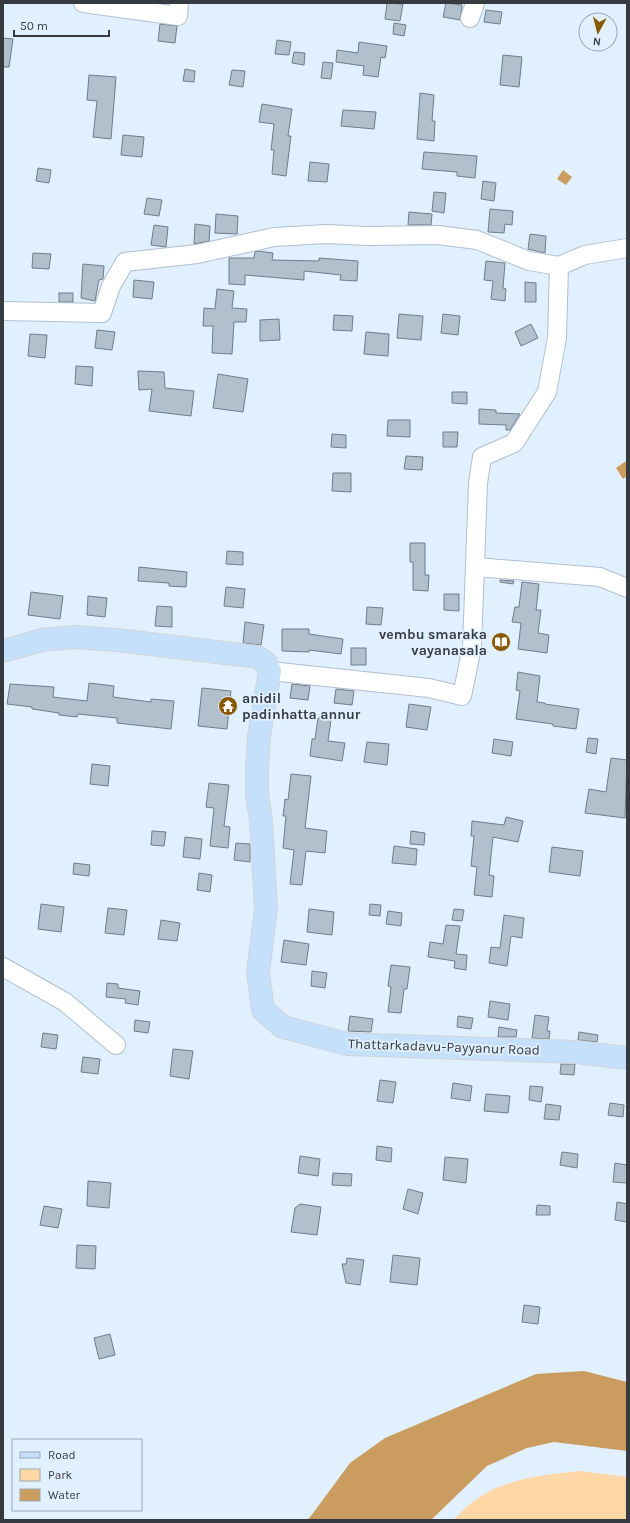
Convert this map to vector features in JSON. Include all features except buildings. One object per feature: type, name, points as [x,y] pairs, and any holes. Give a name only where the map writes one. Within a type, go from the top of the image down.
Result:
[{"type":"main road","points":[[3,651],[42,640],[74,637],[88,638],[258,657],[266,663],[270,671]]},
{"type":"main road","name":"Thattarkadavu-Payyanur Road","points":[[270,671],[259,736],[257,769],[257,794],[262,822],[266,909],[258,972],[263,1010],[283,1027],[347,1044],[400,1048],[576,1052],[627,1058]]},
{"type":"street","points":[[84,3],[178,16],[179,3]]},
{"type":"street","points":[[3,311],[102,313],[111,286],[125,262],[197,254],[274,237],[326,234],[368,236],[438,235],[477,240],[529,261],[559,266],[585,254],[627,248]]},
{"type":"street","points":[[270,671],[429,688],[462,696],[472,647],[478,483],[482,457],[514,443],[547,392],[557,338],[559,266]]},
{"type":"street","points":[[476,567],[600,577],[627,588]]},
{"type":"street","points":[[3,967],[65,1002],[116,1046]]},
{"type":"green space","points":[[580,1471],[627,1477],[627,1520],[454,1520],[481,1496],[511,1482],[544,1475]]},
{"type":"water","points":[[563,170],[572,177],[566,185],[557,179]]},
{"type":"water","points":[[626,461],[627,476],[623,479],[616,468]]},
{"type":"water","points":[[584,1371],[627,1382],[627,1451],[554,1442],[527,1448],[487,1466],[431,1520],[307,1520],[350,1463],[385,1438],[536,1374]]},
{"type":"place","name":"vembu smaraka vayanasala","points":[[501,642]]},
{"type":"place","name":"anidil padinhatta annur","points":[[228,706]]}]
